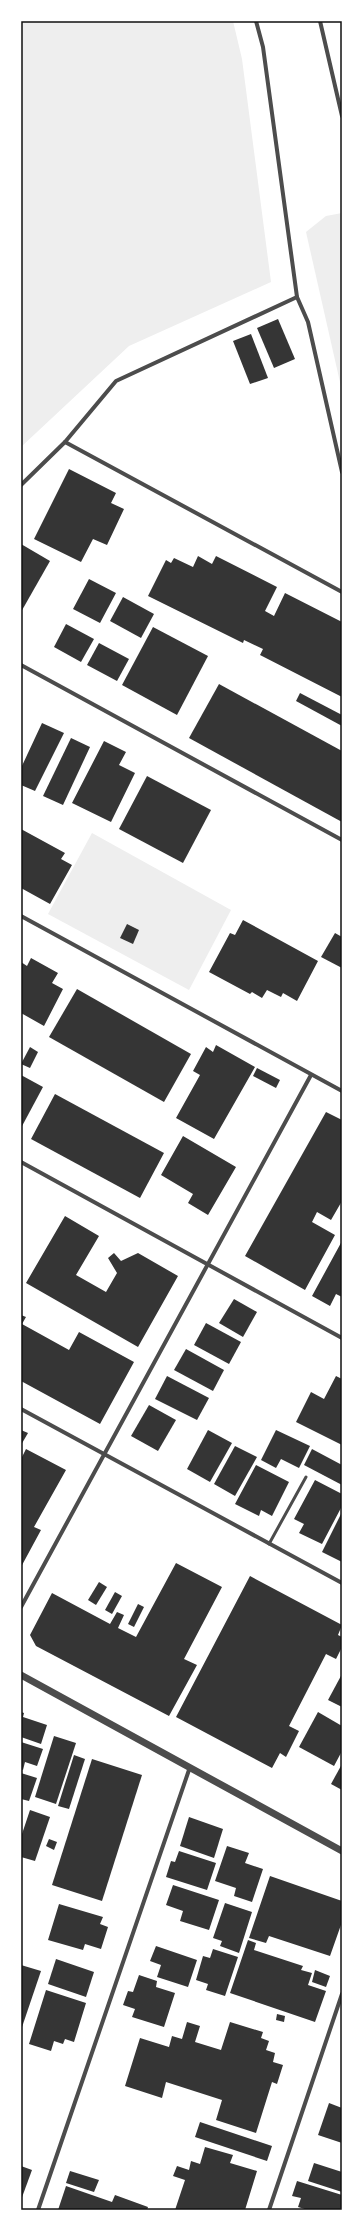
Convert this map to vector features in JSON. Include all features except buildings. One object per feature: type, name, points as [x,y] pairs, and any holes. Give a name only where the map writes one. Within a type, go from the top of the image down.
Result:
[{"type":"street","points":[[256,21],[263,47],[297,297],[308,322],[342,472]]},
{"type":"street","points":[[320,21],[342,116]]},
{"type":"street","points":[[21,486],[65,442],[116,381],[297,297]]},
{"type":"street","points":[[65,442],[342,592]]},
{"type":"street","points":[[21,665],[342,840]]},
{"type":"street","points":[[21,916],[342,1091]]},
{"type":"street","points":[[21,1607],[206,1264],[311,1075]]},
{"type":"street","points":[[21,1162],[342,1338]]},
{"type":"street","points":[[21,1409],[342,1584]]},
{"type":"street","points":[[21,1675],[342,1851]]},
{"type":"street","points":[[38,2210],[190,1767]]},
{"type":"street","points":[[269,2210],[342,1994]]},
{"type":"lane","points":[[269,1544],[306,1477]]},
{"type":"shaded area","points":[[21,21],[233,21],[242,59],[271,282],[129,346],[21,447]]},
{"type":"shaded area","points":[[342,213],[342,391],[306,232],[326,216]]},
{"type":"shaded area","points":[[92,833],[231,910],[189,990],[48,914]]}]
